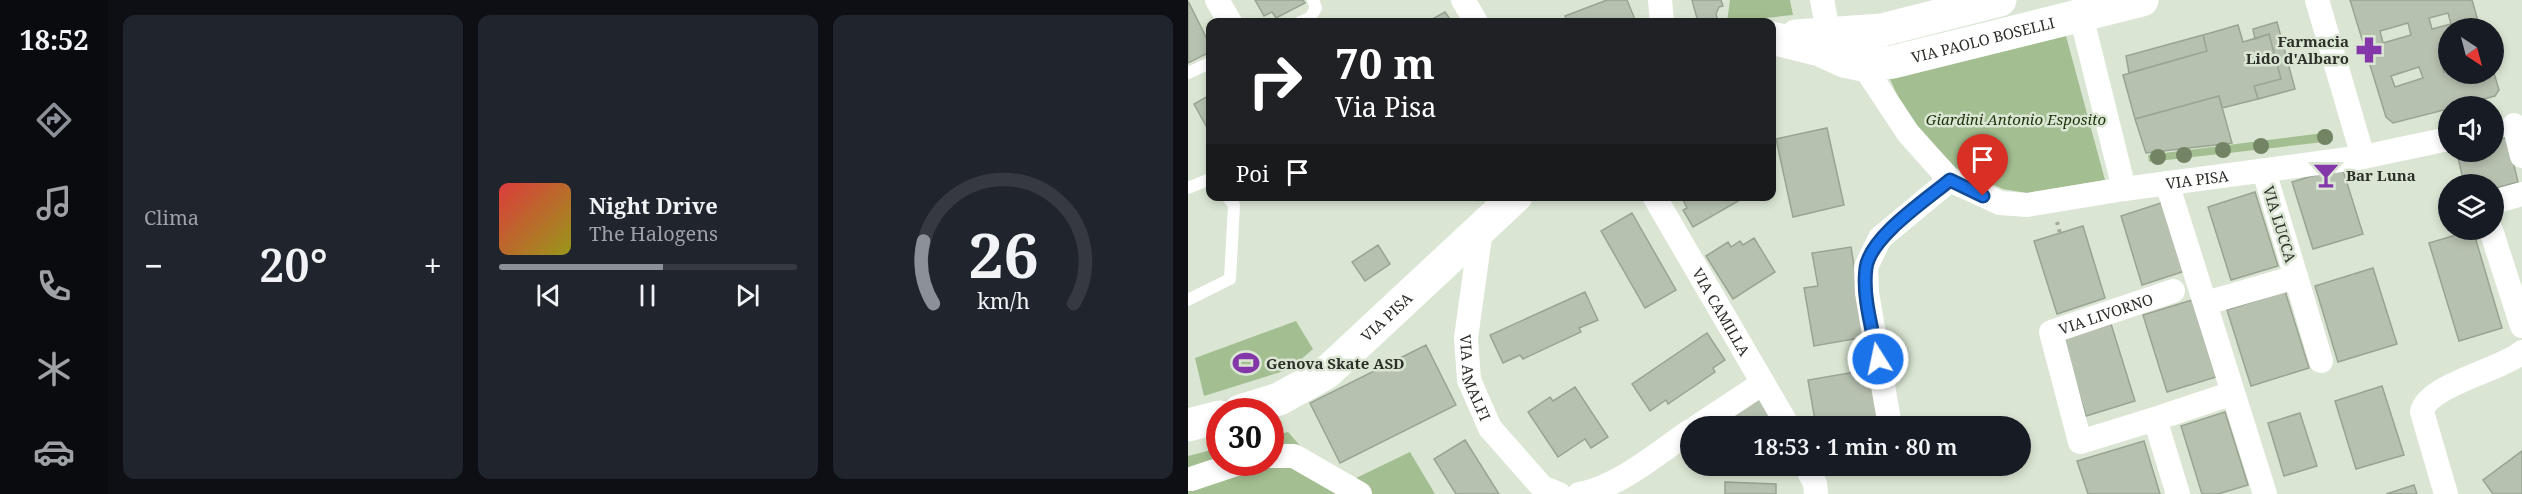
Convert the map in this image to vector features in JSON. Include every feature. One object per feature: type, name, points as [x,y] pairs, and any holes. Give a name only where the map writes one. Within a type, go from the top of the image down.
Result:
[{"type":"main road","points":[[1776,38],[1882,30],[2000,0]]},
{"type":"main road","name":"VIA PAOLO BOSELLI","points":[[1863,65],[1893,62],[2142,0]]},
{"type":"main road","points":[[1776,39],[1820,50],[1844,61],[1863,65]]},
{"type":"main road","name":"VIA PISA","points":[[1281,398],[1326,373],[1511,201]]},
{"type":"main road","points":[[1188,425],[1206,420]]},
{"type":"street","points":[[1217,0],[1228,18]]},
{"type":"street","points":[[1464,0],[1474,18]]},
{"type":"street","points":[[1660,0],[1662,18]]},
{"type":"street","points":[[1822,0],[1829,35]]},
{"type":"street","points":[[2316,0],[2362,157]]},
{"type":"street","points":[[2081,15],[2124,189]]},
{"type":"street","points":[[1863,65],[1867,46],[1882,30]]},
{"type":"street","name":"VIA PISA","points":[[1863,65],[1908,133],[1950,180],[2000,203],[2027,205],[2124,189],[2362,157],[2438,141]]},
{"type":"street","points":[[2510,126],[2522,156]]},
{"type":"street","name":"VIA LUCCA","points":[[2264,171],[2321,361]]},
{"type":"street","points":[[1888,416],[1867,293],[1866,267],[1880,238],[1950,180]]},
{"type":"street","points":[[2167,183],[2265,494]]},
{"type":"street","points":[[2504,199],[2522,194]]},
{"type":"street","name":"VIA CAMILLA","points":[[1657,201],[1782,416]]},
{"type":"street","name":"VIA AMALFI","points":[[1481,230],[1466,338],[1469,380],[1490,428],[1542,486],[1559,494]]},
{"type":"street","points":[[2494,240],[2522,326]]},
{"type":"street","name":"VIA LUCCA","points":[[2206,303],[2296,277]]},
{"type":"street","name":"VIA LIVORNO","points":[[2173,291],[2051,332],[2080,442],[2233,393]]},
{"type":"street","points":[[2446,494],[2422,412],[2424,406],[2442,392],[2468,378],[2514,359],[2522,352]]},
{"type":"street","points":[[1713,416],[1763,382]]},
{"type":"street","points":[[2156,419],[2178,494]]},
{"type":"street","points":[[1578,494],[1594,492],[1634,469],[1680,438]]},
{"type":"street","points":[[1284,456],[1294,456],[1360,494]]},
{"type":"street","points":[[1189,476],[1206,472]]},
{"type":"street","points":[[1811,476],[1816,494]]},
{"type":"lane","points":[[1310,18],[1316,8],[1313,0]]},
{"type":"lane","points":[[1188,73],[1206,65]]},
{"type":"lane","points":[[1188,188],[1206,181]]},
{"type":"lane","points":[[1188,300],[1230,279],[1234,205],[1231,201]]},
{"type":"green space","points":[[1730,0],[1790,0],[1793,15],[1765,18],[1728,18]]},
{"type":"green space","name":"Giardini Antonio Esposito","points":[[2066,36],[2105,180],[2027,193],[2003,189],[1956,168],[1918,128],[1899,99],[1890,79]]},
{"type":"green space","points":[[2331,132],[2333,141],[2149,162],[2148,155]]},
{"type":"green space","name":"Genova Skate ASD","points":[[1296,321],[1313,349],[1290,369],[1204,396],[1195,358]]},
{"type":"green space","points":[[1288,432],[1310,457],[1354,479],[1410,452],[1435,494],[1188,494],[1188,456],[1206,451],[1206,476],[1284,476],[1284,433]]},
{"type":"building","points":[[1255,0],[1303,0],[1305,3],[1276,18],[1272,12],[1264,16]]},
{"type":"building","points":[[1607,0],[1627,0],[1634,18],[1566,18],[1565,16]]},
{"type":"building","points":[[1692,0],[1721,0],[1723,6],[1719,7],[1717,18],[1697,18]]},
{"type":"building","points":[[2350,0],[2472,0],[2477,18],[2449,18],[2448,13],[2429,18],[2432,29],[2438,27],[2438,84],[2497,84],[2499,90],[2495,96],[2438,96],[2438,112],[2393,123],[2386,117]],"holes":[[[2408,23],[2411,35],[2383,43],[2380,31]],[[2419,67],[2423,78],[2395,87],[2391,76]]]},
{"type":"building","points":[[1188,1],[1206,37],[1206,54],[1188,63]]},
{"type":"building","points":[[1445,12],[1449,18],[1434,18]]},
{"type":"building","points":[[2277,22],[2295,89],[2258,99],[2254,86],[2281,79],[2269,34],[2255,39],[2253,29]]},
{"type":"building","points":[[2238,25],[2243,42],[2269,34],[2281,79],[2254,86],[2258,99],[2222,108],[2219,96],[2135,119],[2123,75],[2207,51],[2203,35]]},
{"type":"building","points":[[2203,35],[2207,51],[2129,73],[2126,56]]},
{"type":"building","points":[[2219,96],[2232,143],[2146,153],[2135,119]]},
{"type":"building","points":[[1206,97],[1206,126],[1194,104]]},
{"type":"building","points":[[1827,128],[1844,205],[1793,217],[1776,139]]},
{"type":"building","points":[[2507,137],[2518,182],[2504,186],[2504,174],[2462,174],[2459,162],[2504,162],[2504,138]]},
{"type":"building","points":[[2342,167],[2363,234],[2313,249],[2292,182]]},
{"type":"building","points":[[2255,192],[2278,266],[2231,280],[2208,207]]},
{"type":"building","points":[[1684,201],[1738,201],[1693,227],[1683,210],[1687,208]]},
{"type":"building","points":[[2164,202],[2185,271],[2142,285],[2121,216]]},
{"type":"building","points":[[1632,213],[1676,290],[1645,308],[1601,231]]},
{"type":"building","points":[[2083,226],[2105,298],[2057,314],[2034,241]]},
{"type":"building","points":[[1754,238],[1775,272],[1733,299],[1706,256],[1728,242],[1731,247],[1740,241],[1743,245]]},
{"type":"building","points":[[2439,240],[2476,240],[2502,328],[2459,341],[2429,243]]},
{"type":"building","points":[[1378,245],[1390,264],[1365,281],[1352,262]]},
{"type":"building","points":[[1851,247],[1866,337],[1814,346],[1804,288],[1818,286],[1812,253]]},
{"type":"building","points":[[2373,268],[2397,344],[2338,362],[2315,286]]},
{"type":"building","points":[[2285,291],[2309,368],[2251,386],[2227,310]]},
{"type":"building","points":[[1585,292],[1598,320],[1579,328],[1581,332],[1523,359],[1520,355],[1503,363],[1490,335]]},
{"type":"building","points":[[2192,300],[2216,377],[2167,392],[2143,315]]},
{"type":"building","points":[[2111,324],[2135,401],[2086,416],[2062,339]]},
{"type":"building","points":[[1707,333],[1725,360],[1713,368],[1715,372],[1668,404],[1666,400],[1650,411],[1632,384]]},
{"type":"building","points":[[1426,345],[1456,405],[1340,463],[1310,403]]},
{"type":"building","points":[[1872,369],[1880,416],[1814,416],[1808,380]]},
{"type":"building","points":[[2382,386],[2404,455],[2356,469],[2335,401]]},
{"type":"building","points":[[1575,387],[1608,437],[1591,448],[1585,439],[1558,457],[1528,412],[1550,397],[1553,401]]},
{"type":"building","points":[[1758,396],[1770,416],[1731,416]]},
{"type":"building","points":[[2225,412],[2248,485],[2218,494],[2202,494],[2181,426]]},
{"type":"building","points":[[2300,413],[2317,466],[2284,476],[2268,423]]},
{"type":"building","points":[[1465,440],[1499,494],[1456,494],[1434,459]]},
{"type":"building","points":[[2144,441],[2160,494],[2088,494],[2077,461]]},
{"type":"building","points":[[2522,451],[2522,494],[2493,494],[2483,480]]},
{"type":"building","points":[[1725,482],[1776,484],[1776,494],[1725,494]]},
{"type":"building","points":[[2414,485],[2417,494],[2386,494]]},
{"type":"place","name":"Farmacia Lido d'Albaro","points":[[2369,50]]},
{"type":"place","name":"Bar Luna","points":[[2326,175]]},
{"type":"place","name":"Genova Skate ASD","points":[[1246,363]]},
{"type":"route","points":[[1878,359],[1867,293],[1866,267],[1880,238],[1950,180],[1983,196]]}]
